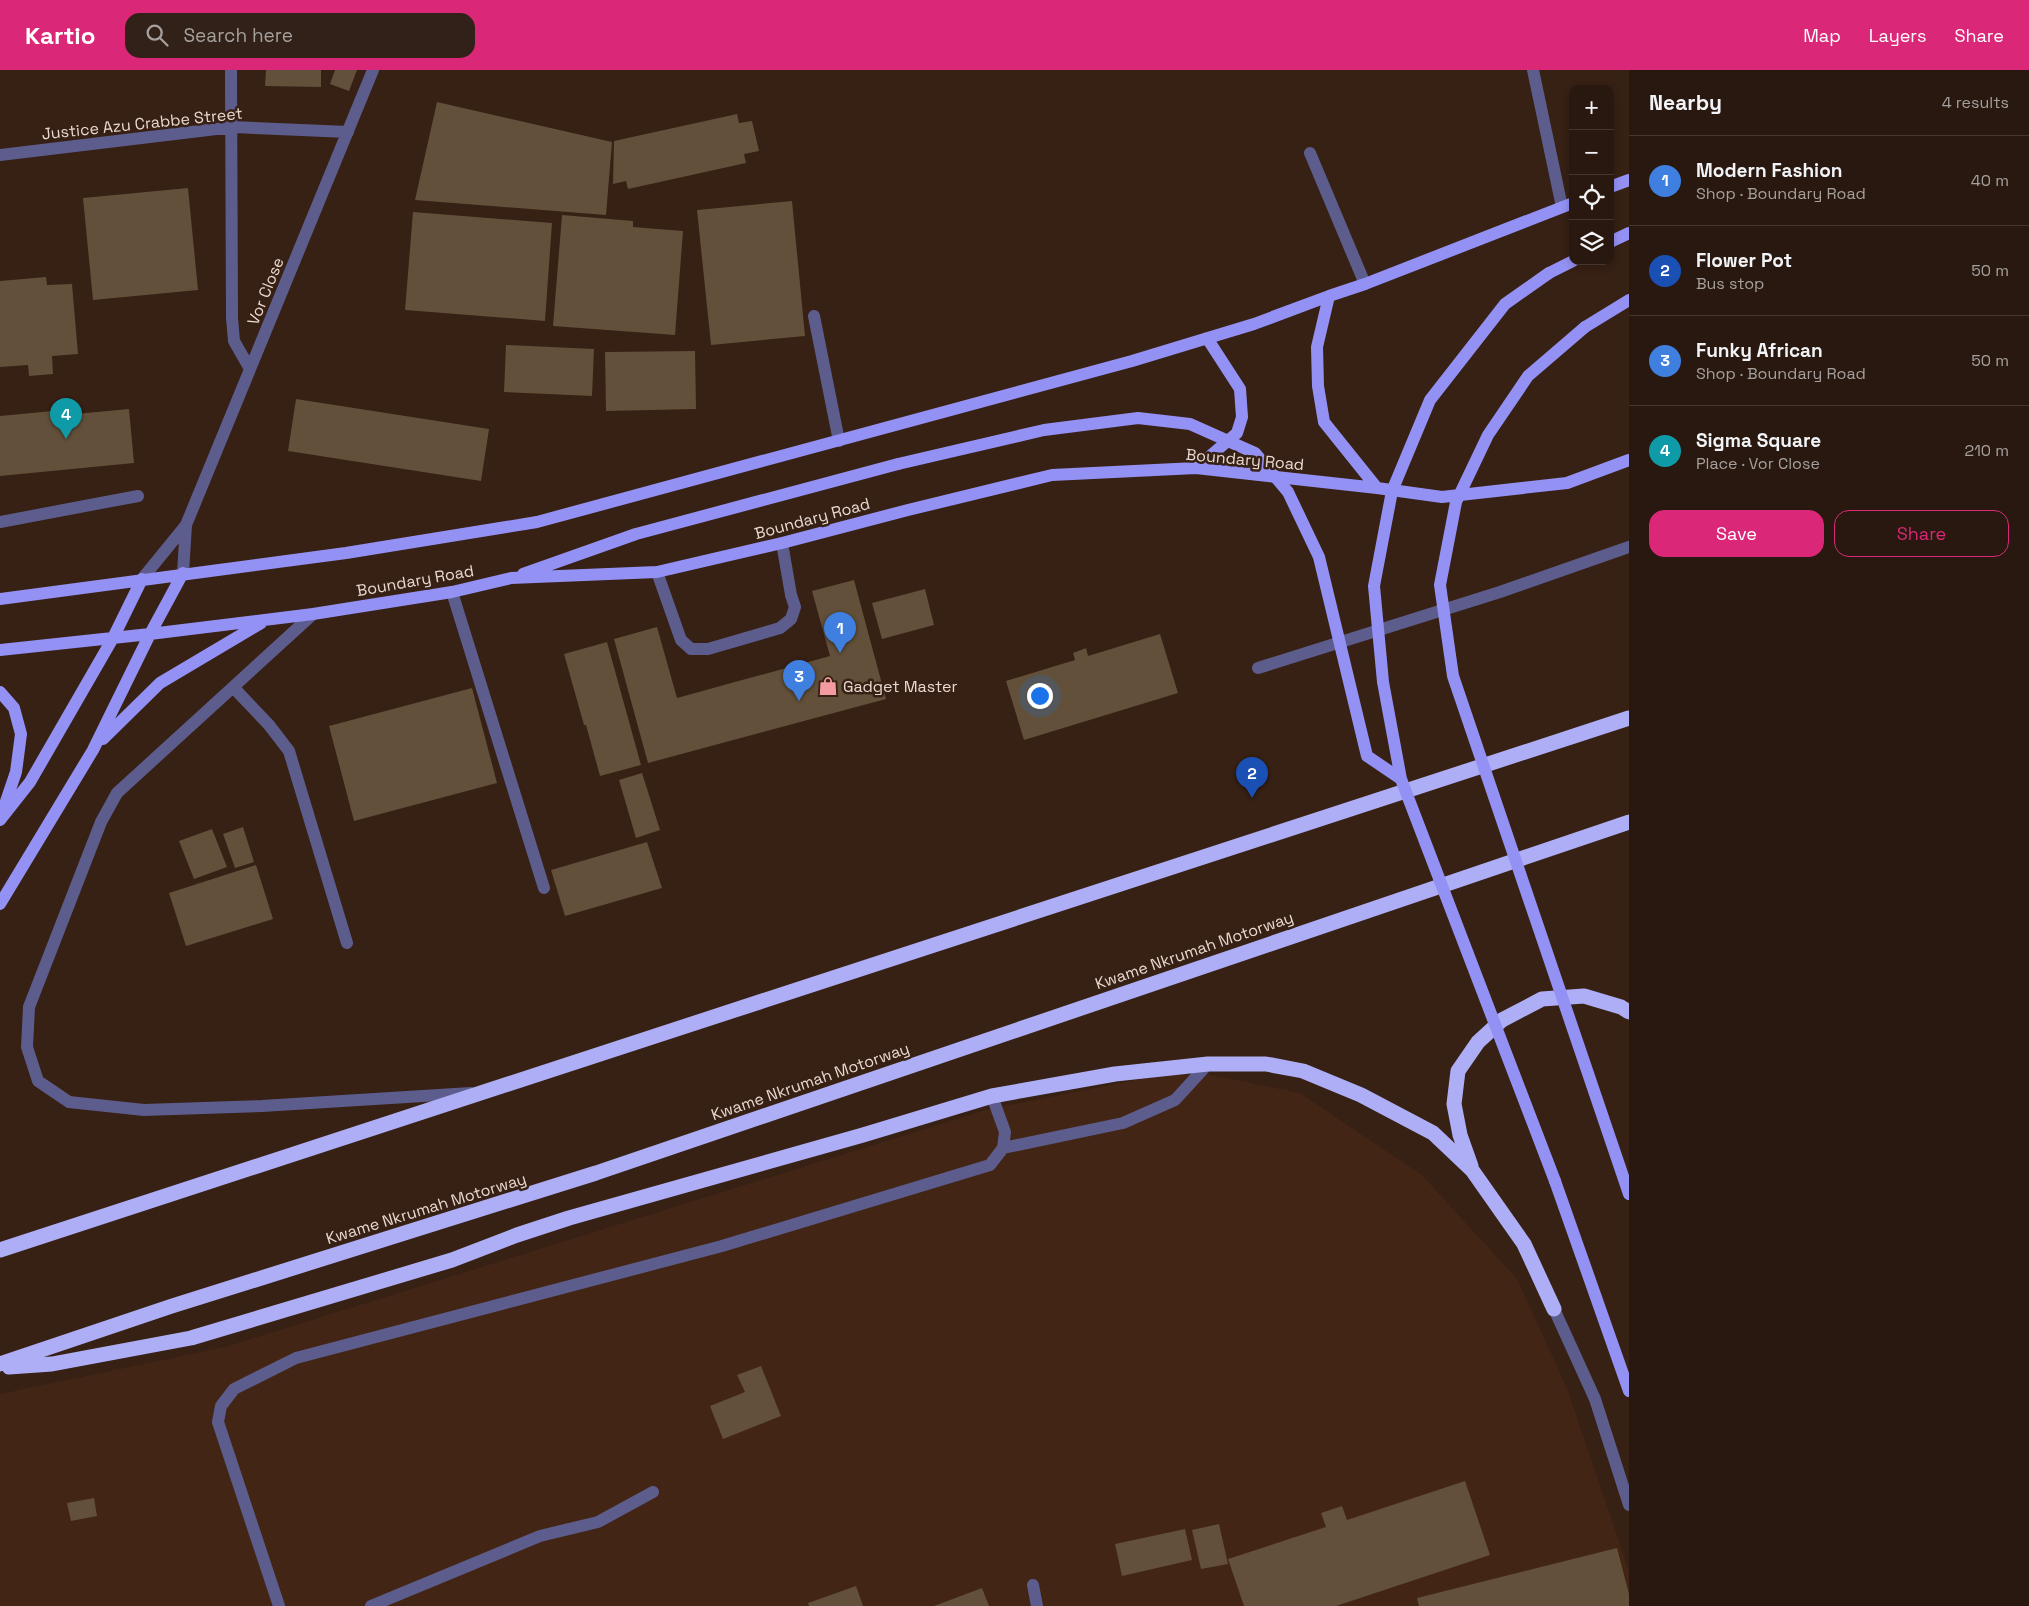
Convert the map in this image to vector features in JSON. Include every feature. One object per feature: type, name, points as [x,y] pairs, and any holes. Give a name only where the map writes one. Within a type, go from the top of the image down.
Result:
[{"type":"highway","points":[[0,1250],[1629,718]]},
{"type":"highway","name":"Kwame Nkrumah Motorway","points":[[0,1366],[172,1306],[596,1173],[1629,822]]},
{"type":"highway","points":[[1472,1170],[1460,1135],[1454,1104],[1458,1071],[1478,1042],[1502,1020],[1542,1000],[1584,996],[1621,1007],[1629,1012]]},
{"type":"highway","points":[[0,1366],[52,1364],[191,1338],[452,1260],[517,1235],[569,1218],[863,1135],[992,1096],[1115,1074],[1208,1064],[1266,1064],[1303,1071],[1361,1095],[1433,1133],[1472,1170],[1524,1244],[1554,1309]]},
{"type":"main road","points":[[1614,186],[1629,180]]},
{"type":"main road","points":[[0,599],[183,573],[346,553],[537,522],[1132,361],[1254,324],[1365,284],[1567,205]]},
{"type":"main road","points":[[1614,240],[1629,233]]},
{"type":"main road","points":[[1569,263],[1549,273],[1505,304],[1430,400],[1392,491],[1374,586],[1383,682],[1401,780],[1555,1181],[1629,1390]]},
{"type":"main road","points":[[1329,296],[1317,348],[1318,386],[1324,422],[1377,488]]},
{"type":"main road","points":[[1629,300],[1586,327],[1528,376],[1488,435],[1456,502],[1440,585],[1453,676],[1629,1194]]},
{"type":"main road","points":[[1196,468],[1237,433],[1242,417],[1240,389],[1207,338]]},
{"type":"main road","points":[[511,578],[636,534],[898,464],[1044,430],[1138,418],[1190,424],[1255,453],[1288,492],[1319,557],[1367,756],[1401,780]]},
{"type":"main road","name":"Boundary Road","points":[[0,650],[313,614],[452,592],[511,578],[657,572],[782,543],[1052,475],[1196,468],[1442,497],[1567,483],[1629,460]]},
{"type":"main road","points":[[0,904],[93,750],[150,634],[183,573]]},
{"type":"main road","points":[[0,819],[30,782],[113,638],[142,579]]},
{"type":"main road","points":[[93,750],[122,718],[160,683],[266,620]]},
{"type":"main road","points":[[0,692],[14,708],[21,734],[16,772],[0,819]]},
{"type":"street","points":[[231,70],[232,318],[234,340],[250,370]]},
{"type":"street","name":"Vor Close","points":[[142,579],[186,525],[373,70]]},
{"type":"street","points":[[1533,70],[1567,205]]},
{"type":"street","name":"Justice Azu Crabbe Street","points":[[0,155],[232,127],[348,132]]},
{"type":"street","points":[[1310,153],[1365,284]]},
{"type":"street","points":[[814,316],[839,441]]},
{"type":"street","points":[[0,522],[138,496]]},
{"type":"street","name":"Vor Close","points":[[183,573],[186,525]]},
{"type":"street","points":[[657,572],[681,640],[691,649],[708,649],[780,628],[791,619],[794,607],[782,543]]},
{"type":"street","points":[[1258,668],[1500,592],[1629,547]]},
{"type":"street","points":[[452,592],[544,888]]},
{"type":"street","points":[[313,614],[117,793],[101,822],[29,1007],[27,1047],[38,1081],[69,1102],[144,1110],[262,1106],[486,1092]]},
{"type":"street","points":[[232,687],[269,725],[289,750],[347,943]]},
{"type":"street","points":[[1003,1148],[1123,1123],[1175,1100],[1208,1064]]},
{"type":"street","points":[[279,1606],[218,1422],[221,1406],[234,1389],[296,1358],[722,1246],[990,1165],[1003,1148],[1005,1132],[992,1096]]},
{"type":"street","points":[[1554,1309],[1594,1399],[1629,1505]]},
{"type":"street","points":[[371,1606],[540,1536],[598,1522],[654,1492]]},
{"type":"street","points":[[1033,1585],[1037,1606]]},
{"type":"shaded area","points":[[1186,1070],[1300,1093],[1422,1175],[1517,1279],[1567,1388],[1629,1571],[1629,1606],[0,1606],[0,1394],[225,1347],[989,1109]]},
{"type":"building","points":[[266,70],[321,70],[321,87],[265,86]]},
{"type":"building","points":[[335,70],[357,70],[349,91],[330,84]]},
{"type":"building","points":[[437,102],[612,142],[606,215],[415,200]]},
{"type":"building","points":[[737,114],[739,123],[752,121],[759,151],[744,154],[746,163],[628,189],[626,181],[613,184],[614,141]]},
{"type":"building","points":[[188,188],[198,290],[93,300],[83,198]]},
{"type":"building","points":[[792,201],[805,336],[711,345],[697,210]]},
{"type":"building","points":[[413,212],[552,223],[545,321],[405,310]]},
{"type":"building","points":[[562,215],[633,221],[633,227],[683,231],[675,335],[553,326]]},
{"type":"building","points":[[46,277],[47,285],[72,284],[78,354],[52,356],[53,374],[29,376],[28,365],[0,367],[0,281]]},
{"type":"building","points":[[506,345],[594,349],[592,396],[504,392]]},
{"type":"building","points":[[695,351],[696,409],[606,411],[605,352]]},
{"type":"building","points":[[296,399],[489,429],[481,481],[288,451]]},
{"type":"building","points":[[74,409],[75,414],[129,409],[134,463],[0,476],[0,416]]},
{"type":"building","points":[[854,580],[886,699],[648,763],[614,639],[657,627],[677,698],[830,656],[812,591]]},
{"type":"building","points":[[925,589],[934,625],[882,639],[872,603]]},
{"type":"building","points":[[1160,634],[1178,693],[1024,740],[1006,681],[1075,660],[1073,653],[1086,648],[1088,656]]},
{"type":"building","points":[[607,642],[641,765],[600,776],[564,654]]},
{"type":"building","points":[[472,688],[497,783],[354,821],[329,726]]},
{"type":"building","points":[[642,773],[660,830],[636,838],[619,780]]},
{"type":"building","points":[[243,827],[254,862],[235,868],[223,834]]},
{"type":"building","points":[[212,829],[227,867],[194,879],[179,841]]},
{"type":"building","points":[[647,842],[662,888],[565,916],[551,870]]},
{"type":"building","points":[[256,865],[273,919],[186,946],[169,893]]},
{"type":"building","points":[[761,1366],[781,1416],[723,1439],[710,1406],[745,1392],[737,1375]]},
{"type":"building","points":[[1465,1481],[1490,1555],[1336,1606],[1244,1606],[1228,1559],[1326,1527],[1321,1513],[1342,1506],[1347,1520]]},
{"type":"building","points":[[94,1498],[97,1516],[71,1521],[67,1503]]},
{"type":"building","points":[[1219,1524],[1228,1564],[1201,1569],[1192,1530]]},
{"type":"building","points":[[1185,1529],[1192,1560],[1122,1576],[1115,1544]]},
{"type":"building","points":[[1617,1548],[1629,1594],[1629,1606],[1419,1606],[1417,1598]]},
{"type":"building","points":[[856,1586],[863,1606],[809,1606],[808,1603]]},
{"type":"building","points":[[982,1588],[989,1606],[934,1606]]},
{"type":"place","name":"Sigma Square","points":[[66,439]]},
{"type":"place","name":"Modern Fashion","points":[[840,653]]},
{"type":"place","name":"Gadget Master","points":[[828,686]]},
{"type":"place","name":"Funky African","points":[[799,701]]},
{"type":"place","name":"Flower Pot","points":[[1252,798]]}]
